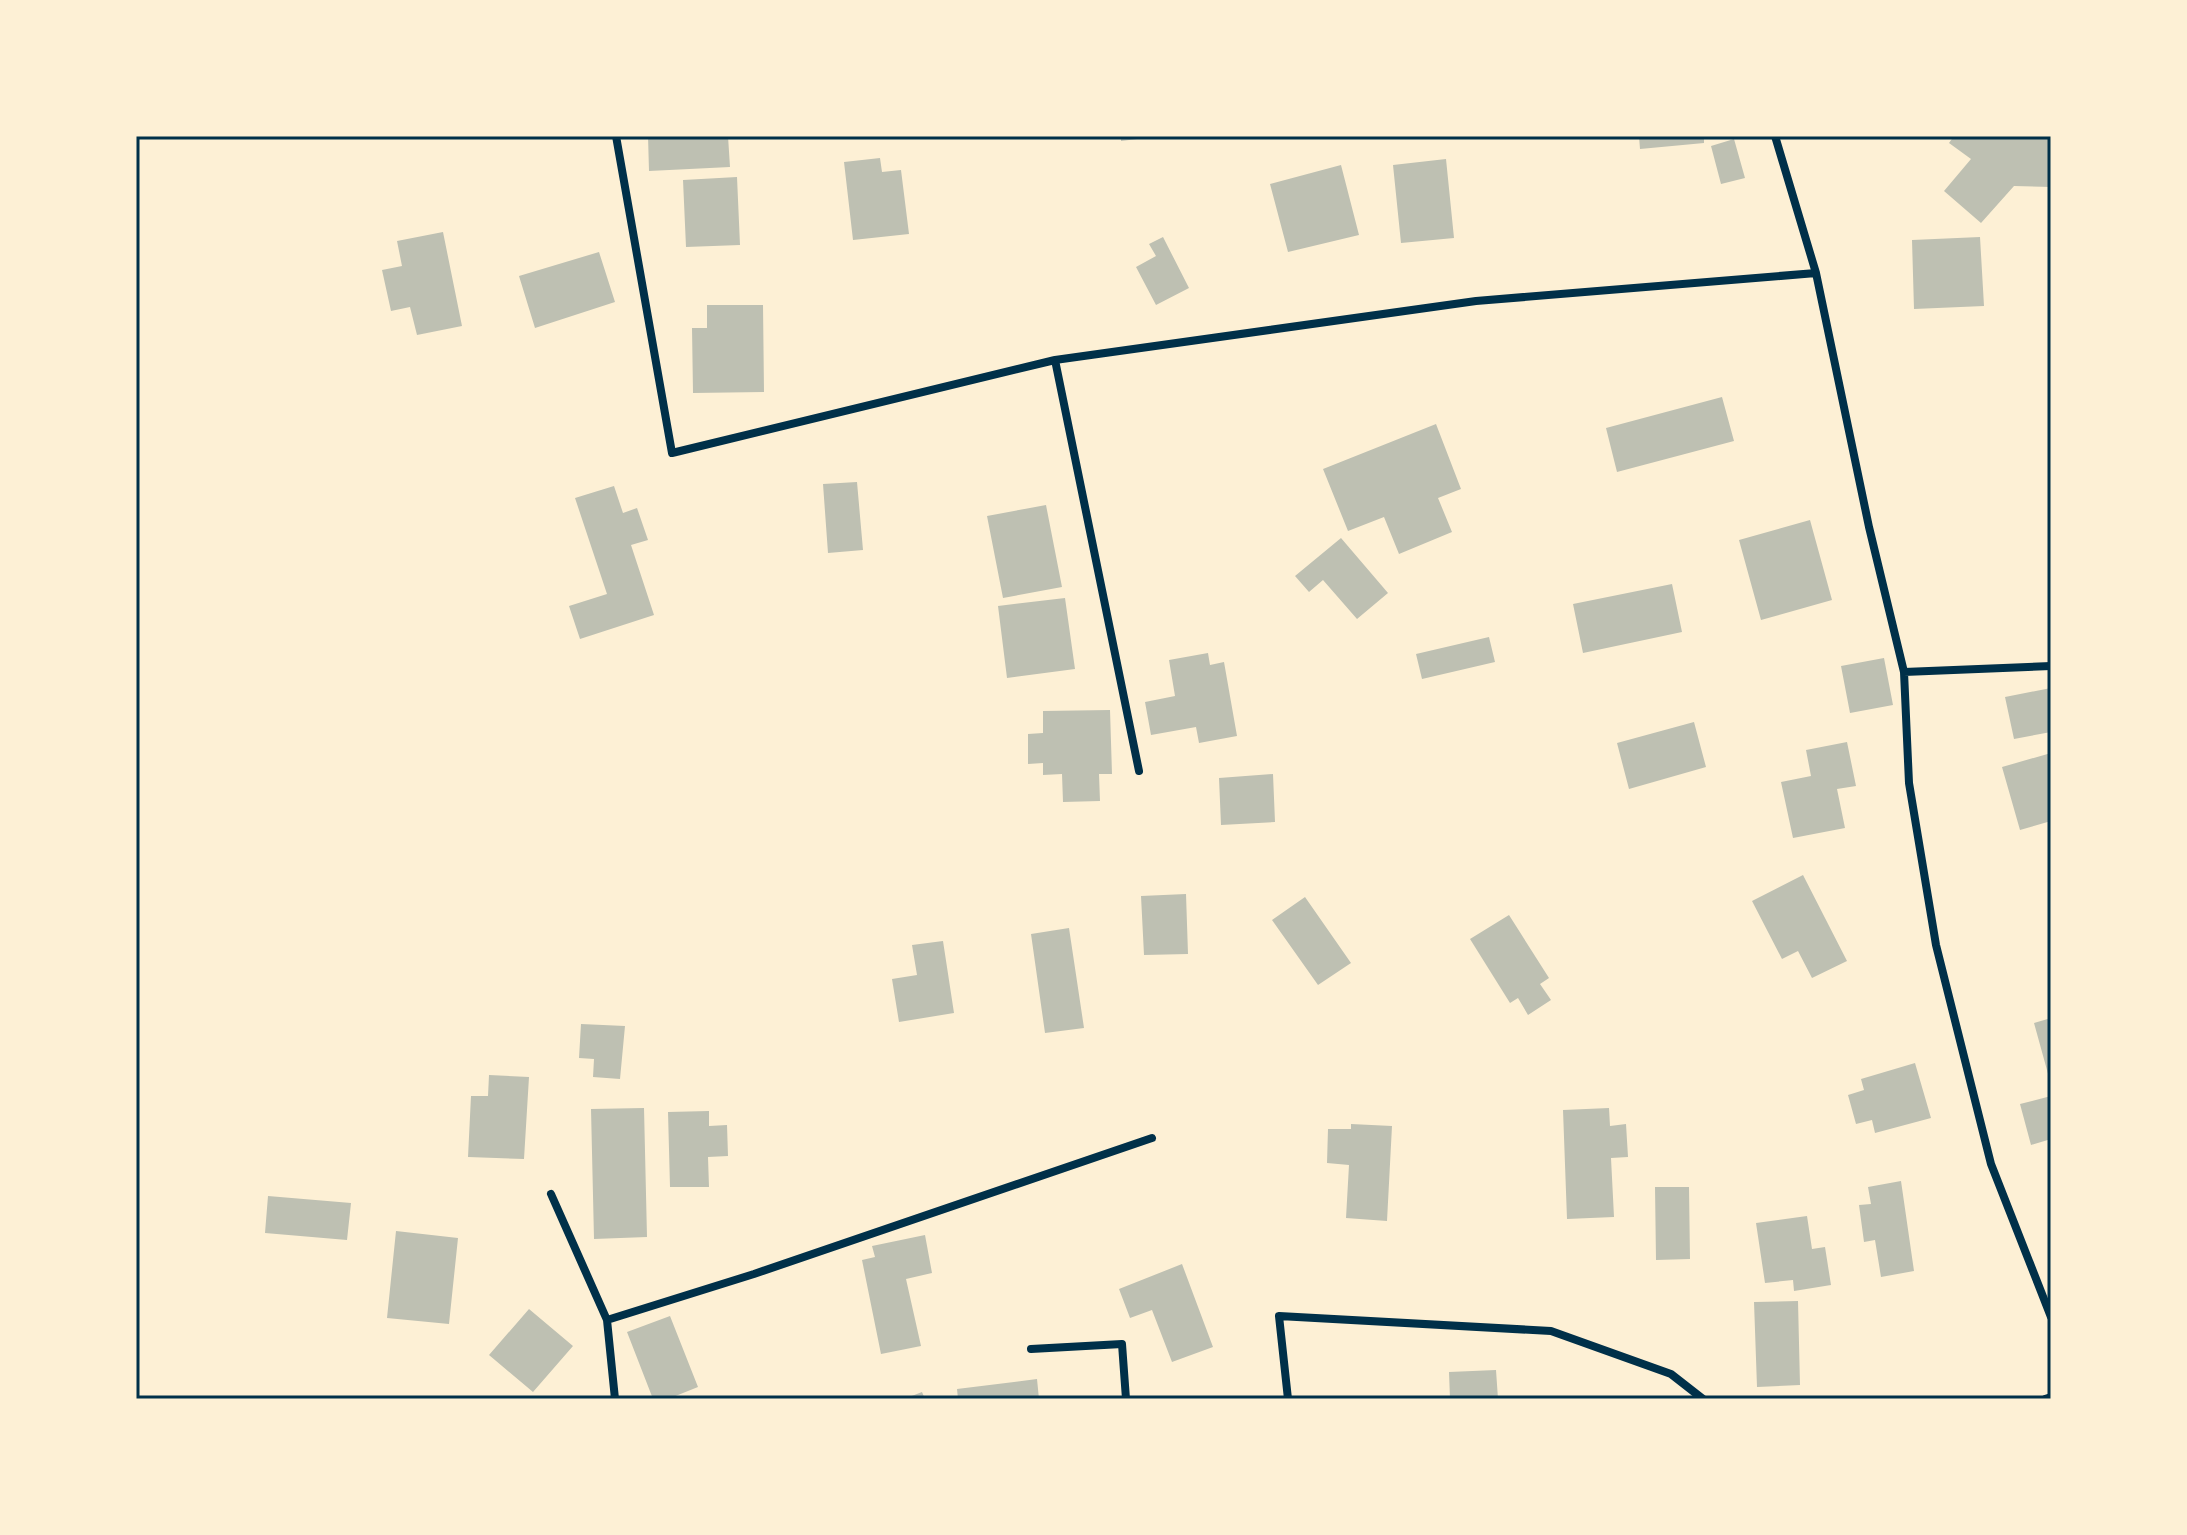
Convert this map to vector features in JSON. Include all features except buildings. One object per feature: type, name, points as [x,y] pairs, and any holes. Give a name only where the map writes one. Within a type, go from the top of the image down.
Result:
[{"type":"street","points":[[616,136],[672,453],[1055,360],[1476,301],[1816,273]]},
{"type":"street","points":[[1775,136],[1816,273],[1869,527],[1904,672],[1909,783],[1936,945],[1991,1164],[2051,1317]]},
{"type":"street","points":[[1055,360],[1139,771]]},
{"type":"street","points":[[1904,672],[2051,666]]},
{"type":"street","points":[[607,1320],[754,1274],[1152,1138]]},
{"type":"street","points":[[551,1194],[607,1320],[615,1399]]},
{"type":"street","points":[[1288,1399],[1279,1316],[1551,1331],[1671,1374],[1703,1399]]},
{"type":"street","points":[[1031,1349],[1122,1344],[1126,1399]]},
{"type":"street","points":[[2045,1399],[2051,1397]]}]
